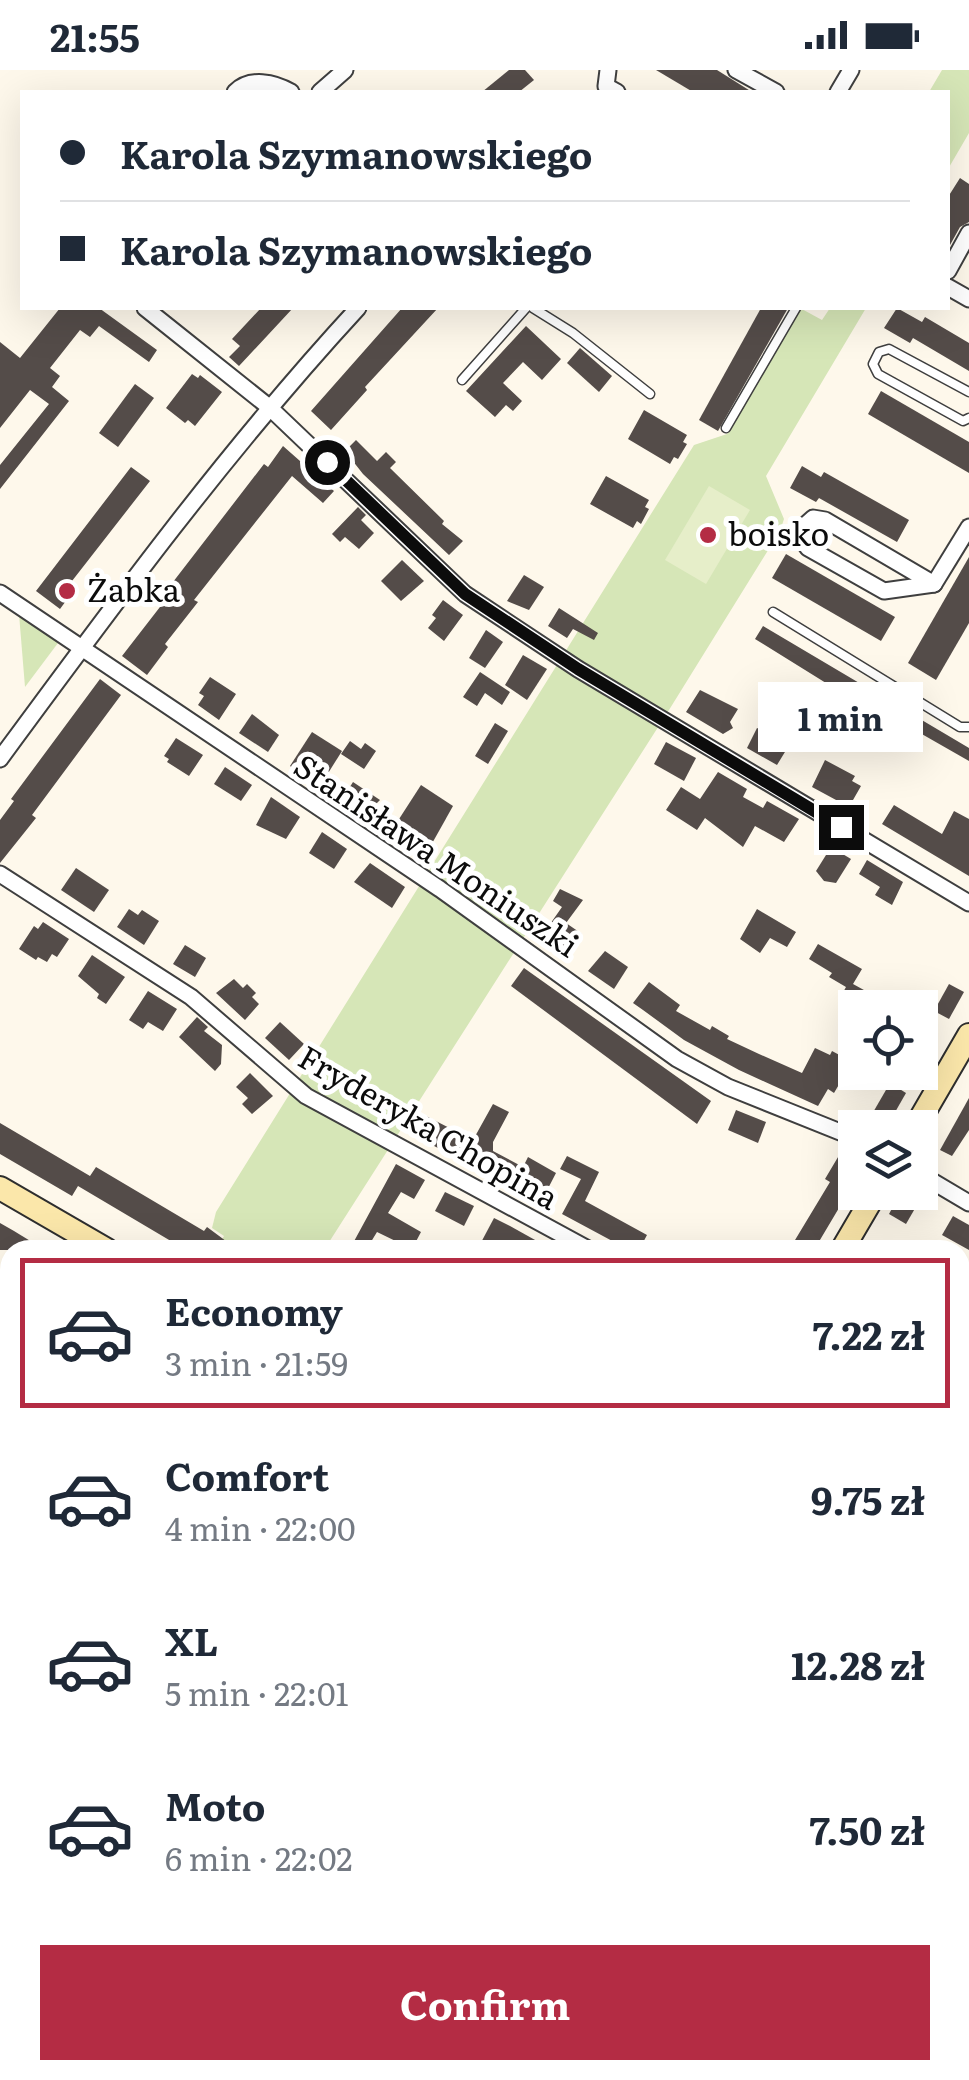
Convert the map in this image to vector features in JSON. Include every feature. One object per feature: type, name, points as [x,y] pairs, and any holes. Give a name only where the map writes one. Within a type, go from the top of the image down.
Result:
[{"type":"street","points":[[328,90],[345,70]]},
{"type":"street","points":[[736,70],[772,90]]},
{"type":"street","points":[[237,90],[242,84],[260,82],[287,90]]},
{"type":"street","points":[[950,267],[969,233]]},
{"type":"street","points":[[147,310],[268,407],[465,594],[578,669],[969,903]]},
{"type":"street","points":[[0,759],[80,647],[268,407],[356,310]]},
{"type":"street","points":[[934,584],[824,520],[812,518],[804,526],[802,538],[808,548],[884,592],[934,584],[969,528]]},
{"type":"street","name":"Stanisława Moniuszki","points":[[0,592],[525,948],[677,1059],[728,1087],[838,1131]]},
{"type":"street","name":"Fryderyka Chopina","points":[[0,874],[191,997],[306,1096],[572,1240]]},
{"type":"street","points":[[925,1110],[969,1035]]},
{"type":"street","points":[[938,1184],[969,1202]]},
{"type":"street","points":[[0,1188],[90,1240]]},
{"type":"street","points":[[848,1240],[865,1210]]},
{"type":"lane","points":[[462,380],[528,310]]},
{"type":"lane","points":[[533,310],[574,334],[650,394]]},
{"type":"lane","points":[[726,428],[795,310]]},
{"type":"lane","points":[[969,392],[889,349],[878,352],[873,364],[878,374],[924,400],[962,421],[969,418]]},
{"type":"lane","points":[[773,612],[960,727],[969,727]]},
{"type":"green space","points":[[942,70],[969,70],[969,133],[950,166],[950,90],[930,90]]},
{"type":"green space","points":[[799,310],[822,320],[829,310],[865,310],[766,476],[784,519],[780,531],[330,1240],[222,1240],[224,1236],[212,1228],[216,1212],[694,445],[727,434]]},
{"type":"green space","name":"boisko","points":[[709,486],[750,510],[706,584],[665,560]]},
{"type":"green space","points":[[19,614],[58,643],[25,687]]},
{"type":"building","points":[[509,70],[525,70],[534,80],[522,90],[484,90]]},
{"type":"building","points":[[656,70],[717,70],[749,90],[690,90]]},
{"type":"building","points":[[960,178],[969,184],[969,222],[960,227],[950,245],[950,194]]},
{"type":"building","points":[[58,310],[102,310],[157,350],[149,362],[99,326],[90,337],[80,330],[50,368],[60,376],[52,387],[69,401],[0,489],[0,465],[49,404],[30,390],[0,428],[0,342],[20,358]]},
{"type":"building","points":[[259,310],[291,310],[239,366],[229,357],[240,346],[232,339]]},
{"type":"building","points":[[400,310],[436,310],[331,430],[311,411]]},
{"type":"building","points":[[760,310],[787,310],[718,431],[699,420]]},
{"type":"building","points":[[896,310],[922,322],[925,317],[969,343],[969,371],[913,338],[910,343],[884,328]]},
{"type":"building","points":[[526,326],[561,359],[542,380],[523,362],[503,383],[522,401],[513,411],[506,405],[495,417],[466,391]]},
{"type":"building","points":[[580,348],[612,376],[599,392],[567,363]]},
{"type":"building","points":[[192,374],[198,378],[200,375],[222,392],[195,426],[166,408]]},
{"type":"building","points":[[135,384],[154,398],[118,447],[99,433]]},
{"type":"building","points":[[881,391],[969,442],[969,473],[868,414]]},
{"type":"building","points":[[644,410],[687,435],[683,442],[687,444],[670,464],[628,439]]},
{"type":"building","points":[[356,440],[377,461],[386,452],[396,462],[390,468],[463,541],[449,555],[363,474],[345,451]]},
{"type":"building","points":[[283,446],[334,491],[323,503],[292,476],[194,600],[198,602],[147,675],[122,656],[177,585],[173,582],[264,464],[268,467]]},
{"type":"building","points":[[802,466],[821,477],[824,472],[909,520],[897,542],[819,498],[816,502],[790,488]]},
{"type":"building","points":[[131,467],[150,481],[72,581],[77,586],[60,609],[36,591]]},
{"type":"building","points":[[606,476],[649,500],[641,524],[637,521],[633,528],[590,504]]},
{"type":"building","points":[[358,507],[366,515],[361,520],[374,533],[359,549],[345,537],[340,542],[332,534]]},
{"type":"building","points":[[786,554],[895,617],[881,641],[772,578]]},
{"type":"building","points":[[969,557],[969,623],[936,680],[908,663]]},
{"type":"building","points":[[402,560],[424,581],[401,601],[381,581]]},
{"type":"building","points":[[524,575],[544,587],[529,610],[507,601]]},
{"type":"building","points":[[443,600],[463,615],[444,641],[428,628]]},
{"type":"building","points":[[559,608],[598,633],[594,640],[573,629],[567,638],[548,626]]},
{"type":"building","points":[[763,626],[969,748],[969,761],[836,685],[834,688],[755,639]]},
{"type":"building","points":[[486,630],[503,642],[485,668],[469,658]]},
{"type":"building","points":[[523,655],[547,669],[527,700],[505,685]]},
{"type":"building","points":[[480,672],[510,692],[502,705],[485,693],[477,706],[463,697]]},
{"type":"building","points":[[210,677],[236,694],[219,720],[198,705],[204,696],[199,693]]},
{"type":"building","points":[[100,679],[121,695],[0,863],[0,820],[14,801],[11,799]]},
{"type":"building","points":[[700,690],[738,709],[730,722],[733,728],[723,734],[686,712]]},
{"type":"building","points":[[252,714],[279,735],[268,752],[239,733]]},
{"type":"building","points":[[495,723],[508,731],[488,764],[475,756]]},
{"type":"building","points":[[757,728],[784,740],[782,743],[788,747],[777,765],[747,748]]},
{"type":"building","points":[[312,732],[342,751],[320,786],[290,766]]},
{"type":"building","points":[[176,738],[203,755],[189,776],[164,756]]},
{"type":"building","points":[[350,741],[361,749],[365,743],[376,751],[364,769],[341,754]]},
{"type":"building","points":[[666,742],[696,758],[684,781],[654,764]]},
{"type":"building","points":[[825,760],[855,776],[852,781],[861,786],[849,807],[812,787]]},
{"type":"building","points":[[225,767],[252,785],[241,801],[214,784]]},
{"type":"building","points":[[718,772],[747,789],[743,797],[763,808],[767,801],[799,819],[784,842],[755,826],[743,847],[705,818],[697,830],[666,810],[681,787],[700,799]]},
{"type":"building","points":[[353,782],[380,800],[364,816],[341,801]]},
{"type":"building","points":[[421,785],[453,806],[425,856],[390,833]]},
{"type":"building","points":[[271,797],[300,817],[286,839],[256,825]]},
{"type":"building","points":[[894,805],[942,834],[954,811],[969,819],[969,876],[882,824]]},
{"type":"building","points":[[322,832],[347,849],[334,869],[309,853]]},
{"type":"building","points":[[831,847],[851,859],[836,883],[824,881],[816,871]]},
{"type":"building","points":[[867,860],[903,882],[892,905],[875,895],[880,887],[859,874]]},
{"type":"building","points":[[370,863],[405,887],[392,908],[354,882]]},
{"type":"building","points":[[76,868],[109,890],[94,912],[61,890]]},
{"type":"building","points":[[560,889],[583,900],[566,923],[582,934],[569,957],[541,937],[562,907],[553,901]]},
{"type":"building","points":[[129,909],[138,915],[142,910],[159,921],[144,945],[117,927]]},
{"type":"building","points":[[757,909],[796,932],[787,947],[770,938],[760,953],[740,939]]},
{"type":"building","points":[[43,922],[69,939],[57,957],[52,954],[47,962],[19,949],[34,926],[38,929]]},
{"type":"building","points":[[818,944],[862,969],[853,984],[864,990],[844,990],[846,987],[829,977],[832,973],[809,959]]},
{"type":"building","points":[[185,945],[206,958],[195,977],[173,964]]},
{"type":"building","points":[[605,951],[628,967],[614,989],[588,971]]},
{"type":"building","points":[[92,955],[125,977],[106,1004],[78,976]]},
{"type":"building","points":[[524,968],[711,1101],[697,1124],[511,986]]},
{"type":"building","points":[[234,979],[256,993],[252,997],[259,1004],[245,1020],[216,993]]},
{"type":"building","points":[[649,982],[680,1005],[676,1011],[802,1073],[815,1048],[830,1055],[832,1051],[838,1054],[838,1086],[834,1093],[828,1089],[818,1106],[684,1040],[633,1003]]},
{"type":"building","points":[[949,984],[964,992],[949,1019],[938,1013],[938,1004]]},
{"type":"building","points":[[148,991],[177,1009],[163,1031],[148,1022],[143,1029],[129,1020]]},
{"type":"building","points":[[197,1017],[208,1027],[204,1031],[222,1045],[221,1064],[215,1071],[179,1037]]},
{"type":"building","points":[[280,1022],[304,1044],[289,1060],[265,1038]]},
{"type":"building","points":[[250,1073],[273,1096],[252,1114],[242,1104],[248,1098],[236,1087]]},
{"type":"building","points":[[886,1090],[906,1093],[896,1110],[874,1110]]},
{"type":"building","points":[[969,1098],[969,1130],[952,1156],[940,1150]]},
{"type":"building","points":[[493,1104],[509,1112],[493,1142],[493,1151],[523,1167],[528,1157],[556,1173],[541,1202],[415,1136],[426,1116],[473,1140]]},
{"type":"building","points":[[736,1110],[766,1122],[758,1143],[728,1130]]},
{"type":"building","points":[[0,1123],[90,1176],[96,1167],[225,1240],[169,1240],[78,1186],[72,1196],[0,1154]]},
{"type":"building","points":[[567,1156],[599,1172],[585,1201],[647,1235],[644,1240],[610,1240],[562,1214],[581,1179],[560,1169]]},
{"type":"building","points":[[838,1157],[838,1210],[820,1240],[795,1240],[830,1182],[825,1179]]},
{"type":"building","points":[[396,1164],[425,1180],[414,1199],[401,1192],[388,1213],[421,1232],[417,1240],[393,1240],[377,1232],[372,1240],[355,1240]]},
{"type":"building","points":[[445,1192],[474,1206],[464,1226],[435,1211]]},
{"type":"building","points":[[891,1210],[914,1210],[906,1224],[889,1214]]},
{"type":"building","points":[[953,1216],[969,1225],[969,1240],[951,1240],[942,1235]]},
{"type":"building","points":[[494,1218],[535,1240],[482,1240]]},
{"type":"building","points":[[0,1223],[29,1240],[0,1240]]},
{"type":"place","name":"boisko","points":[[708,535]]},
{"type":"place","name":"Żabka","points":[[67,591]]},
{"type":"route","points":[[327,462],[465,594],[578,669],[841,827]]}]
